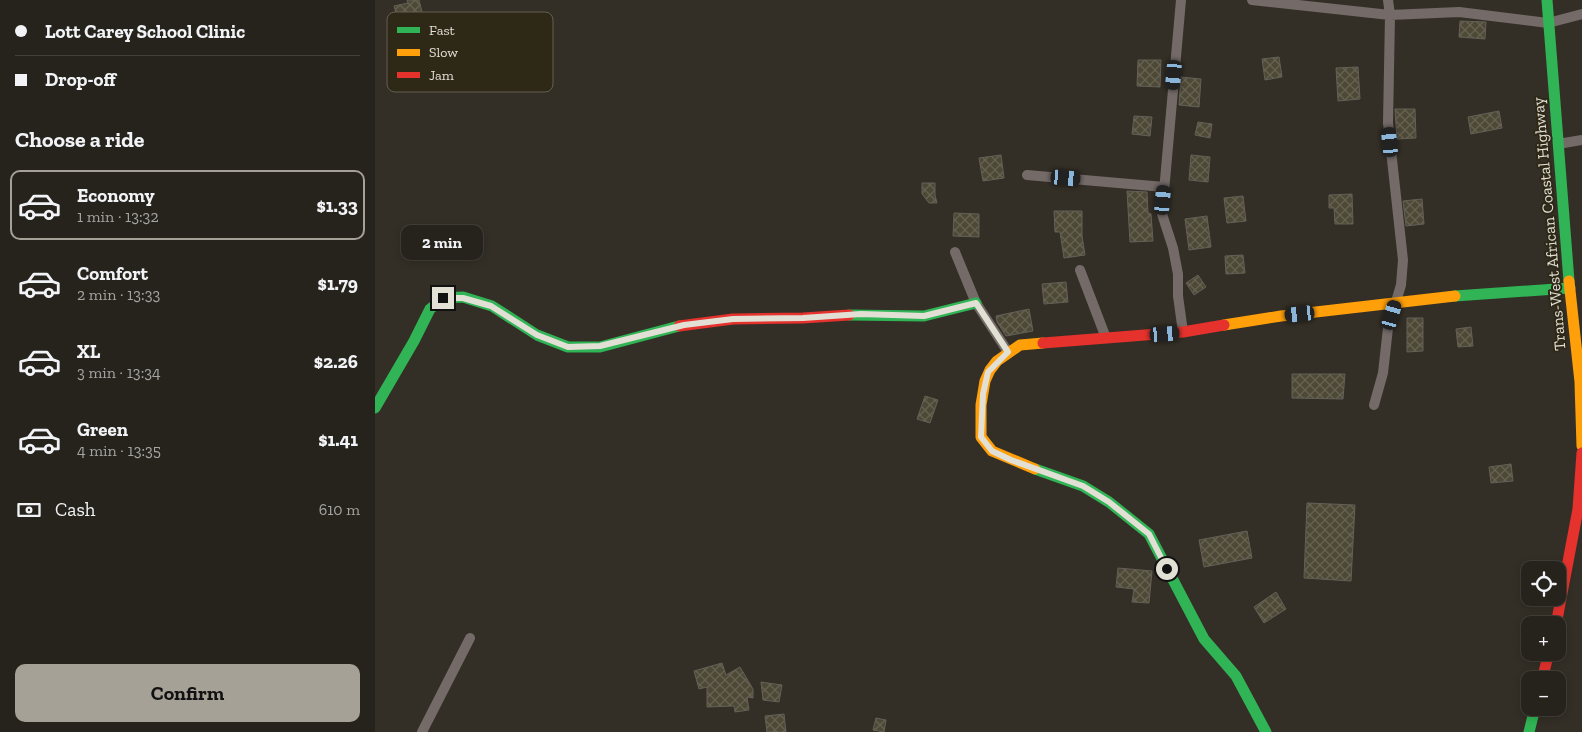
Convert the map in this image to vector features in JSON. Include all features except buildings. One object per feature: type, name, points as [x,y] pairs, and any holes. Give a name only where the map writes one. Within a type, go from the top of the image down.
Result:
[{"type":"main road","name":"Trans-West African Coastal Highway","points":[[1547,0],[1570,288],[1580,382],[1582,446]]},
{"type":"main road","points":[[1266,732],[1236,676],[1204,639],[1149,534],[1109,502],[1083,486],[1011,460],[992,451],[981,437],[983,394],[988,372],[1008,352],[1020,345],[1183,332],[1281,316],[1459,296],[1570,288]]},
{"type":"main road","points":[[375,408],[414,341],[430,308],[443,298],[463,298],[491,306],[537,335],[568,347],[600,346],[684,325],[733,319],[803,318],[861,314],[924,316],[976,303]]},
{"type":"main road","points":[[1558,616],[1578,508],[1582,453]]},
{"type":"main road","points":[[1529,732],[1533,716]]},
{"type":"street","points":[[1181,0],[1162,214],[1173,248],[1178,274],[1178,296],[1183,332]]},
{"type":"street","points":[[1252,0],[1390,15],[1459,12],[1548,23],[1582,14]]},
{"type":"street","points":[[1374,405],[1383,373],[1388,328],[1401,285],[1403,260],[1388,123],[1390,15],[1388,0]]},
{"type":"street","points":[[1558,144],[1582,140]]},
{"type":"street","points":[[1027,175],[1165,187]]},
{"type":"street","points":[[955,252],[976,303],[1008,352]]},
{"type":"street","points":[[1080,270],[1106,338]]},
{"type":"street","points":[[422,732],[470,638]]},
{"type":"traffic: fast","points":[[1547,0],[1569,281]]},
{"type":"traffic: fast","points":[[1455,296],[1570,288]]},
{"type":"traffic: fast","points":[[375,408],[414,341],[430,309],[444,298],[463,297],[492,306],[537,335],[568,347],[600,347],[679,326]]},
{"type":"traffic: fast","points":[[849,315],[924,316],[976,303]]},
{"type":"traffic: fast","points":[[1035,469],[1083,486],[1109,502],[1149,534],[1204,639],[1236,676],[1266,732]]},
{"type":"traffic: fast","points":[[1529,732],[1533,716]]},
{"type":"traffic: slow","points":[[1569,281],[1580,382],[1582,446]]},
{"type":"traffic: slow","points":[[1224,325],[1281,316],[1455,296]]},
{"type":"traffic: slow","points":[[1035,469],[992,451],[981,437],[981,405],[985,381],[997,361],[1020,345],[1043,343]]},
{"type":"traffic: jam","points":[[679,326],[733,319],[849,315]]},
{"type":"traffic: jam","points":[[1043,343],[1183,332],[1224,325]]},
{"type":"traffic: jam","points":[[1558,616],[1578,509],[1582,453]]},
{"type":"traffic: jam","points":[[1544,671],[1547,661]]},
{"type":"route","points":[[443,298],[463,298],[491,306],[537,335],[568,347],[600,346],[631,340],[684,325],[733,319],[803,318],[861,314],[924,316],[976,303],[1008,352],[988,372],[983,394],[981,437],[992,451],[1011,460],[1044,470],[1083,486],[1109,502],[1149,534],[1167,569]]}]
